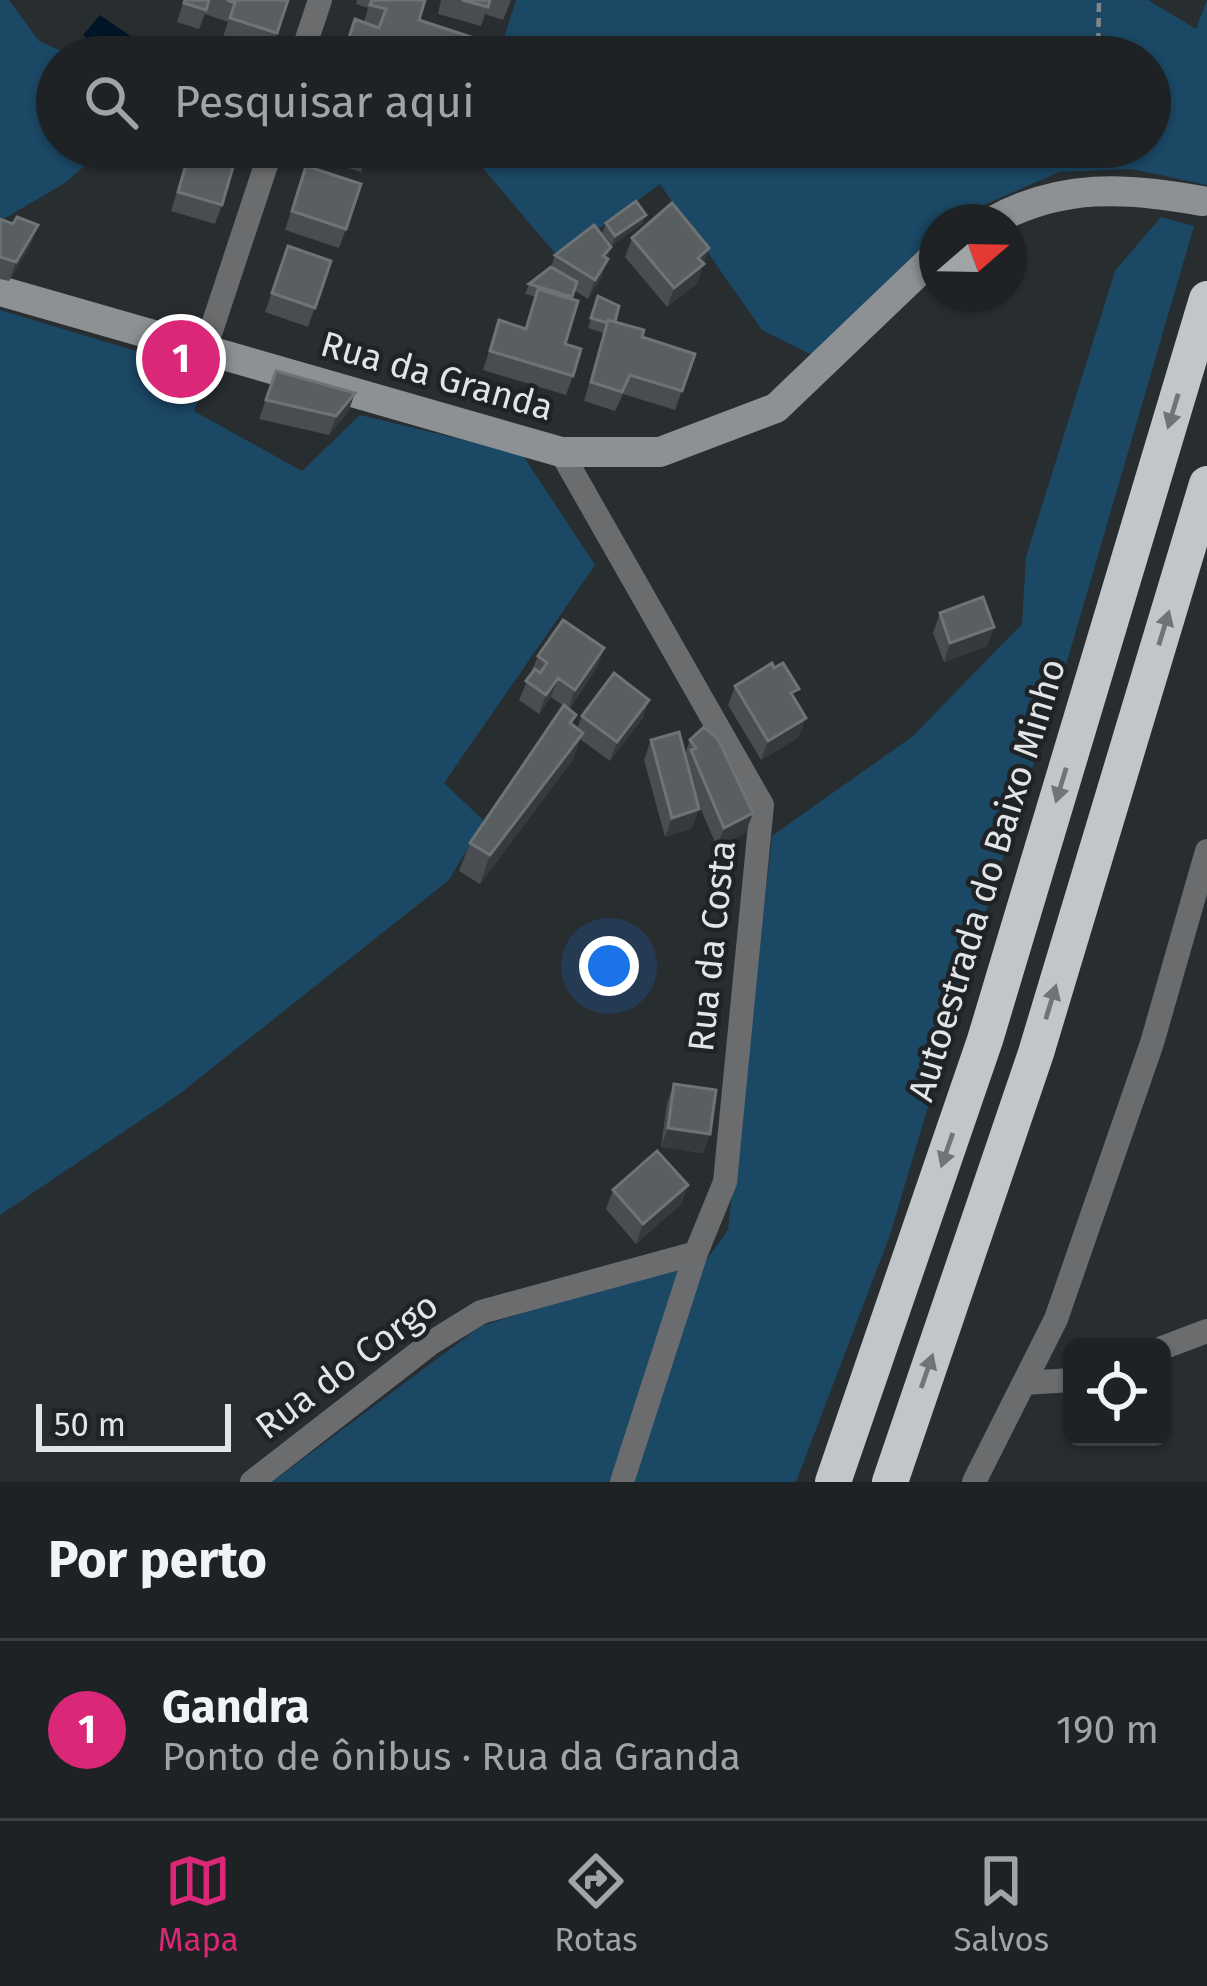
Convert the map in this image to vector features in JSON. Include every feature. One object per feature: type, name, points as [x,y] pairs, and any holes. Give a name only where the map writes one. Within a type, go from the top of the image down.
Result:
[{"type":"highway","name":"Autoestrada do Baixo Minho","points":[[833,1482],[985,1040],[1207,299]]},
{"type":"highway","points":[[890,1482],[1036,1053],[1207,484]]},
{"type":"street","points":[[309,36],[320,0]]},
{"type":"street","points":[[205,349],[265,168]]},
{"type":"street","points":[[1023,204],[1132,188],[1202,201]]},
{"type":"street","name":"Rua da Granda","points":[[0,291],[561,452],[660,452],[776,408],[919,271]]},
{"type":"street","name":"Rua da Costa","points":[[561,452],[762,806],[725,1182],[695,1253],[622,1482]]},
{"type":"street","points":[[974,1482],[1056,1319],[1152,1043],[1207,851]]},
{"type":"street","name":"Rua do Corgo","points":[[252,1482],[431,1343],[481,1312],[695,1253]]},
{"type":"street","points":[[1171,1345],[1207,1331]]},
{"type":"street","points":[[1024,1382],[1063,1380]]},
{"type":"path","points":[[1098,36],[1099,0]]},
{"type":"shaded area","points":[[0,0],[9,0],[36,37],[36,168],[82,168],[0,221]]},
{"type":"shaded area","points":[[516,0],[1148,0],[1196,29],[1207,0],[1207,185],[1132,169],[1059,172],[986,204],[919,204],[919,258],[814,356],[762,330],[660,184],[559,258],[483,168],[1171,168],[1171,36],[505,36]]},
{"type":"shaded area","points":[[100,15],[130,36],[84,36]]},
{"type":"shaded area","points":[[1161,217],[1194,226],[1066,665],[991,895],[890,1235],[796,1482],[272,1482],[481,1326],[642,1276],[704,1263],[728,1230],[772,836],[913,736],[1022,624],[1026,557],[1115,271]]},
{"type":"shaded area","points":[[0,310],[209,373],[194,411],[302,471],[360,415],[522,454],[595,565],[444,783],[484,821],[449,880],[178,1095],[0,1215]]},
{"type":"building","points":[[185,0],[209,0],[206,10]]},
{"type":"building","points":[[227,0],[288,0],[277,33],[230,18],[235,3]]},
{"type":"building","points":[[372,0],[425,0],[419,20],[468,36],[349,36],[355,19],[379,28],[386,9],[370,5]]},
{"type":"building","points":[[462,0],[490,0],[488,7]]},
{"type":"building","points":[[185,168],[233,168],[222,205],[178,192]]},
{"type":"building","points":[[305,168],[361,184],[346,229],[292,211]]},
{"type":"building","points":[[636,201],[646,215],[615,236],[606,223]]},
{"type":"building","points":[[672,203],[709,248],[698,258],[704,264],[674,288],[632,238]]},
{"type":"building","points":[[17,217],[38,225],[16,262],[0,257],[0,219],[13,224]]},
{"type":"building","points":[[594,225],[611,247],[595,280],[555,255]]},
{"type":"building","points":[[288,246],[331,261],[315,308],[272,293]]},
{"type":"building","points":[[551,267],[577,282],[572,297],[529,284]]},
{"type":"building","points":[[538,289],[578,301],[565,344],[581,349],[573,376],[490,351],[499,320],[526,329]]},
{"type":"building","points":[[598,296],[619,306],[615,322],[591,318]]},
{"type":"building","points":[[608,320],[644,330],[642,337],[695,354],[682,391],[630,375],[622,392],[591,382]]},
{"type":"building","points":[[276,371],[355,393],[336,416],[266,400]]},
{"type":"building","points":[[983,597],[994,627],[950,643],[940,613]]},
{"type":"building","points":[[563,620],[604,648],[575,690],[558,678],[546,695],[526,681],[547,663],[538,656]]},
{"type":"building","points":[[772,663],[774,668],[783,663],[799,689],[791,693],[806,718],[768,741],[735,686]]},
{"type":"building","points":[[614,673],[649,700],[617,742],[582,716]]},
{"type":"building","points":[[564,705],[576,715],[570,723],[583,733],[490,855],[470,843]]},
{"type":"building","points":[[704,727],[718,739],[753,813],[724,828],[691,750],[696,748],[690,740]]},
{"type":"building","points":[[679,732],[699,809],[672,818],[651,740]]},
{"type":"building","points":[[674,1084],[716,1090],[710,1134],[668,1128]]},
{"type":"building","points":[[657,1151],[688,1185],[643,1224],[613,1190]]},
{"type":"place","name":"Gandra","points":[[181,359]]}]
